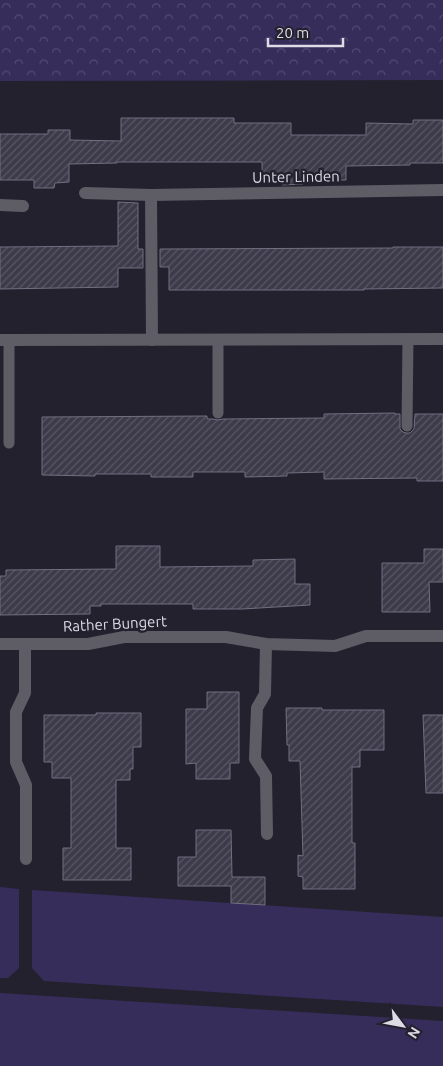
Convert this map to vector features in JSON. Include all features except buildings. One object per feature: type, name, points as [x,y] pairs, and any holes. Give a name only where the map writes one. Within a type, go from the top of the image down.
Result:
[{"type":"street","name":"Unter Linden","points":[[85,193],[151,195],[443,190]]},
{"type":"street","points":[[151,195],[152,340]]},
{"type":"street","points":[[0,205],[23,206]]},
{"type":"street","points":[[4,340],[443,339]]},
{"type":"street","name":"Rather Bungert","points":[[0,644],[88,644],[124,637],[226,637],[266,644],[335,646],[366,636],[443,636]]},
{"type":"street","points":[[25,644],[25,694],[16,712],[16,762],[26,785],[26,859]]},
{"type":"street","points":[[266,644],[265,694],[257,708],[255,759],[266,776],[267,834]]},
{"type":"lane","points":[[407,426],[408,339]]},
{"type":"lane","points":[[4,340],[9,443]]},
{"type":"lane","points":[[218,340],[218,413]]},
{"type":"green space","points":[[0,0],[443,0],[443,80],[0,81]]},
{"type":"green space","points":[[0,887],[19,889],[19,968],[8,978],[0,978]]},
{"type":"green space","points":[[32,890],[443,917],[443,1007],[44,981],[32,968]]},
{"type":"green space","points":[[0,993],[443,1021],[443,1066],[0,1066]]}]
